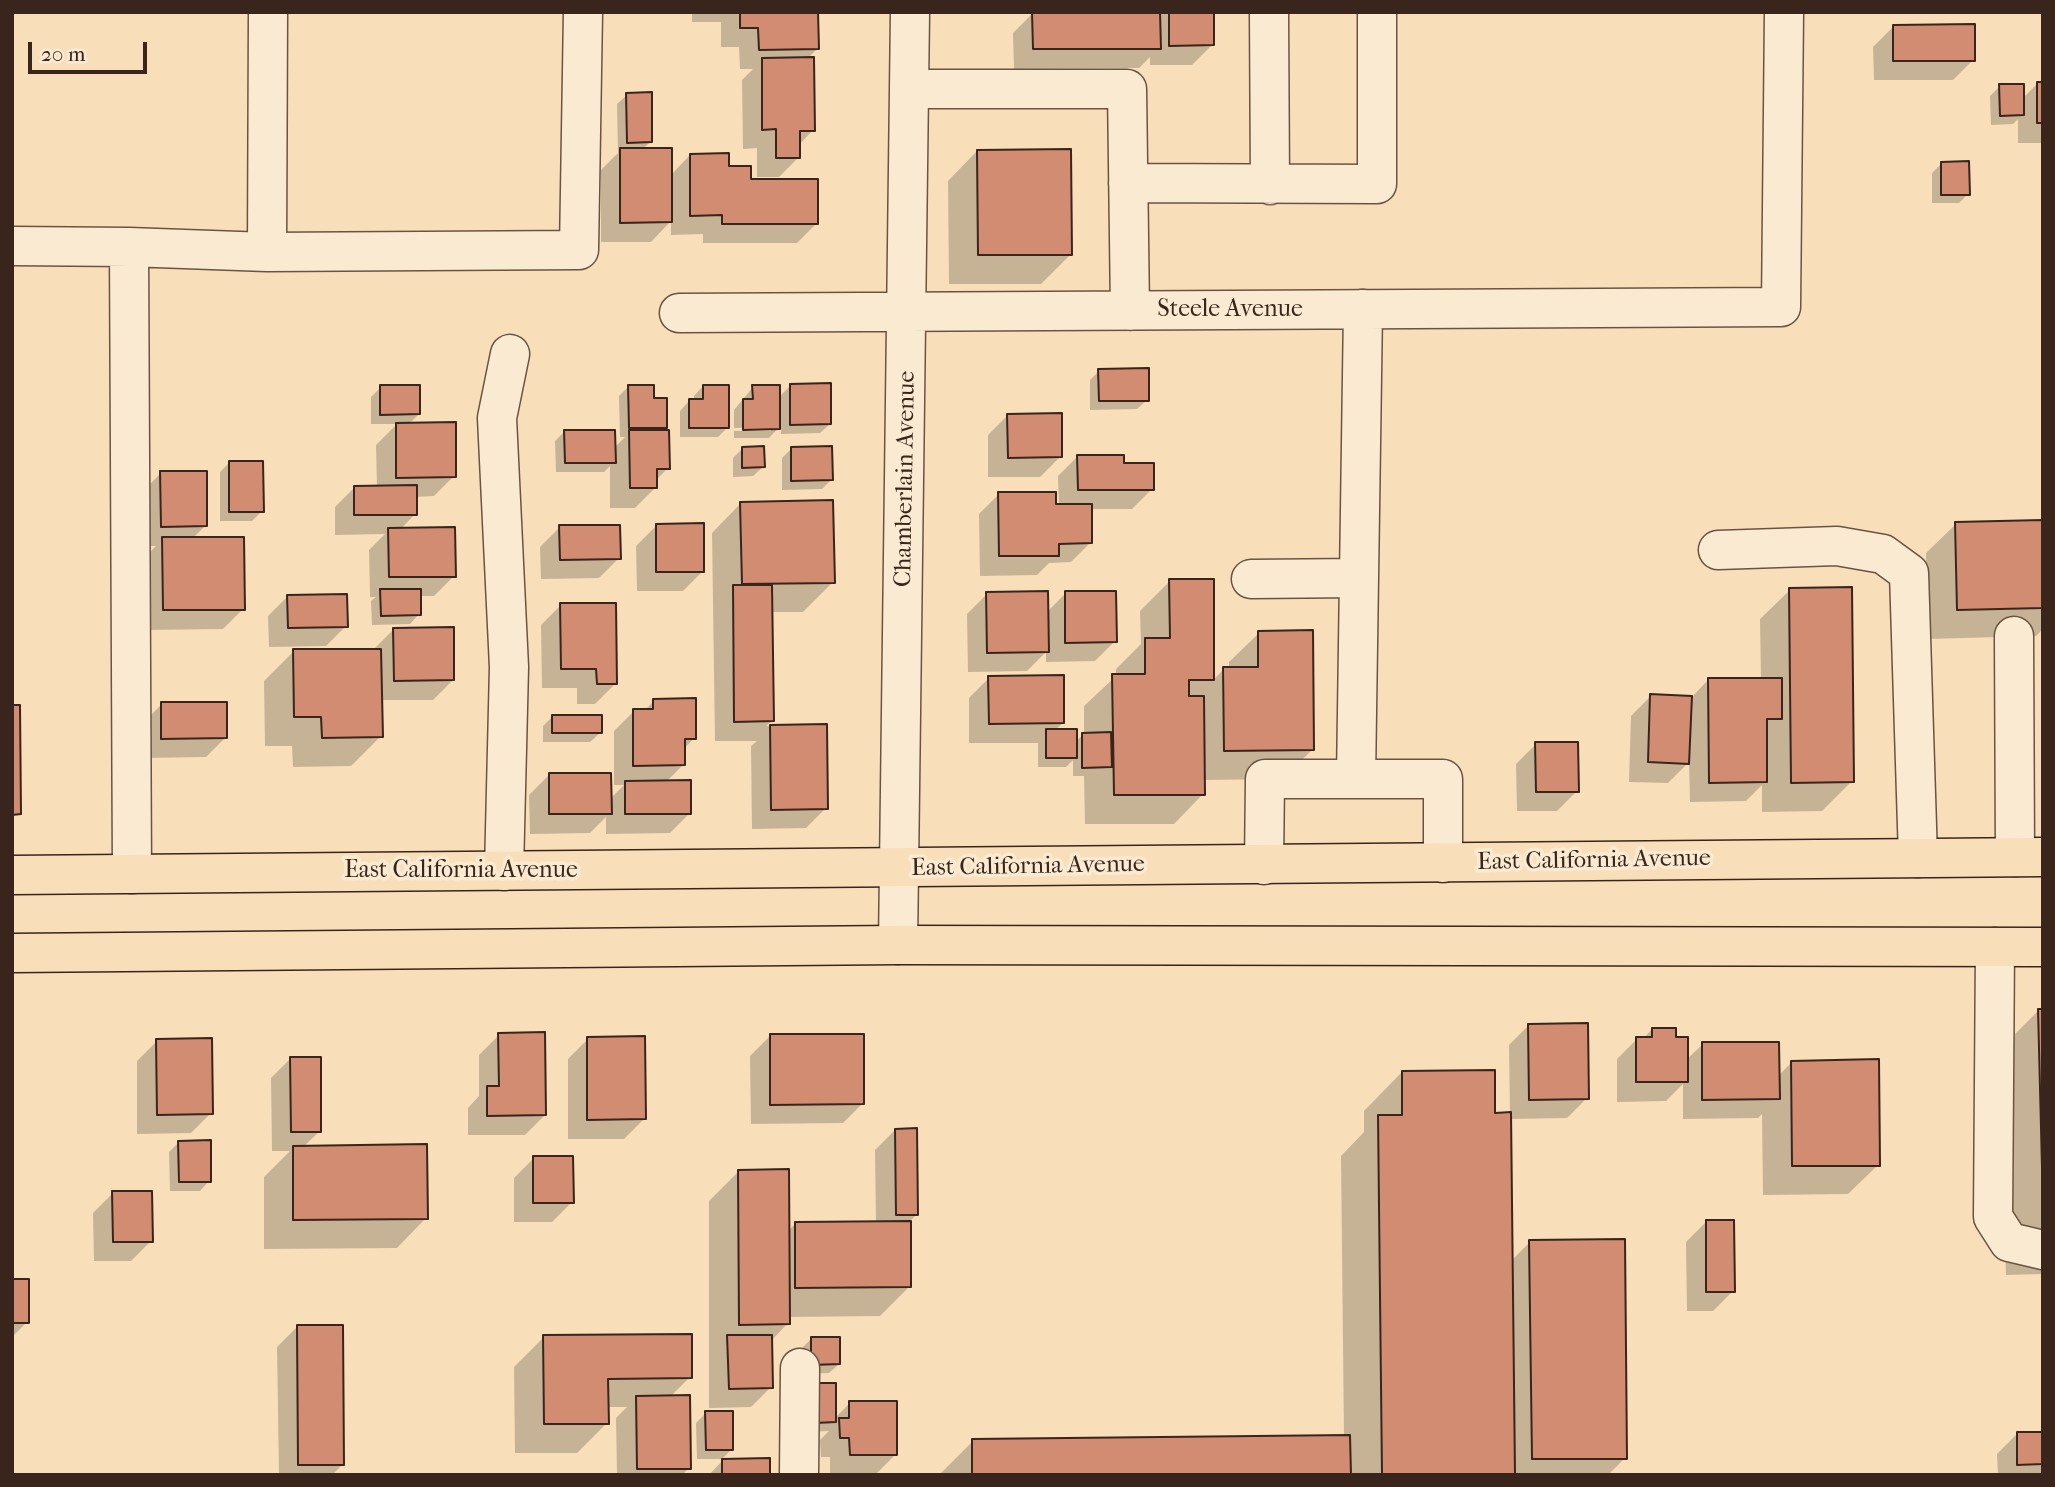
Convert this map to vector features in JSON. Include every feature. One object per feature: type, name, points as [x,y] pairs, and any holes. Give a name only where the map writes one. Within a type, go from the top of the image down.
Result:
[{"type":"main road","name":"East California Avenue","points":[[12,874],[900,869],[2029,857]]},
{"type":"main road","points":[[12,953],[898,945],[2043,947]]},
{"type":"street","points":[[267,252],[268,12]]},
{"type":"street","points":[[12,246],[267,252],[579,250],[583,12]]},
{"type":"street","name":"Chamberlain Avenue","points":[[898,945],[910,12]]},
{"type":"street","points":[[1269,12],[1270,185]]},
{"type":"street","points":[[1128,183],[1377,184],[1377,12]]},
{"type":"street","name":"Steele Avenue","points":[[679,313],[1781,307],[1784,12]]},
{"type":"street","points":[[910,89],[1126,89],[1130,311]]},
{"type":"street","points":[[130,247],[132,874]]},
{"type":"street","points":[[1356,779],[1363,309]]},
{"type":"street","points":[[504,871],[509,667],[497,418],[510,354]]},
{"type":"street","points":[[1717,550],[1837,546],[1883,554],[1909,573],[1918,858]]},
{"type":"street","points":[[1251,579],[1359,578]]},
{"type":"street","points":[[2014,636],[2029,857]]},
{"type":"street","points":[[1264,865],[1265,779],[1443,779],[1443,863]]},
{"type":"street","points":[[1995,947],[1993,1217],[2026,1246]]},
{"type":"street","points":[[799,1475],[800,1368]]},
{"type":"building","points":[[740,12],[818,12],[819,49],[759,50],[758,28],[740,28]]},
{"type":"building","points":[[1032,12],[1160,12],[1161,49],[1033,49]]},
{"type":"building","points":[[1169,12],[1214,12],[1214,45],[1169,46]]},
{"type":"building","points":[[1975,24],[1975,61],[1893,61],[1893,25]]},
{"type":"building","points":[[814,57],[815,131],[800,131],[800,158],[776,158],[776,129],[762,130],[762,58]]},
{"type":"building","points":[[2037,82],[2043,82],[2043,123],[2037,123]]},
{"type":"building","points":[[1999,84],[2024,84],[2024,115],[2000,116]]},
{"type":"building","points":[[652,92],[652,142],[627,143],[626,93]]},
{"type":"building","points":[[620,148],[672,148],[672,222],[620,223]]},
{"type":"building","points":[[1071,149],[1072,255],[978,255],[977,150]]},
{"type":"building","points":[[729,153],[729,166],[751,166],[751,179],[818,179],[818,224],[722,224],[722,215],[690,216],[690,154]]},
{"type":"building","points":[[1969,161],[1970,195],[1941,195],[1941,162]]},
{"type":"building","points":[[1149,368],[1149,401],[1099,401],[1098,369]]},
{"type":"building","points":[[831,383],[831,424],[790,425],[790,384]]},
{"type":"building","points":[[380,385],[420,385],[420,414],[380,415]]},
{"type":"building","points":[[628,385],[654,385],[654,398],[667,398],[667,428],[629,428]]},
{"type":"building","points":[[703,385],[729,385],[729,428],[689,428],[689,399],[703,399]]},
{"type":"building","points":[[752,385],[780,385],[780,429],[743,430],[743,399],[753,399]]},
{"type":"building","points":[[1062,413],[1062,457],[1008,458],[1007,414]]},
{"type":"building","points":[[456,422],[456,477],[396,478],[396,423]]},
{"type":"building","points":[[564,430],[615,430],[616,463],[565,463]]},
{"type":"building","points":[[629,430],[669,430],[670,469],[657,469],[657,488],[630,488]]},
{"type":"building","points":[[764,446],[765,467],[742,468],[742,447]]},
{"type":"building","points":[[832,446],[833,480],[791,481],[791,447]]},
{"type":"building","points":[[1077,455],[1124,455],[1124,463],[1154,463],[1154,490],[1078,490]]},
{"type":"building","points":[[229,461],[263,461],[264,512],[229,512]]},
{"type":"building","points":[[160,471],[207,471],[207,526],[161,527]]},
{"type":"building","points":[[417,485],[417,515],[354,515],[354,486]]},
{"type":"building","points":[[998,492],[1056,492],[1056,504],[1092,504],[1092,543],[1059,544],[1059,556],[999,556]]},
{"type":"building","points":[[833,500],[835,583],[742,584],[740,502]]},
{"type":"building","points":[[2043,520],[2043,608],[1957,610],[1955,522]]},
{"type":"building","points":[[704,523],[704,572],[656,572],[656,524]]},
{"type":"building","points":[[559,525],[620,525],[621,559],[560,560]]},
{"type":"building","points":[[455,527],[456,577],[389,577],[388,528]]},
{"type":"building","points":[[162,537],[244,537],[245,610],[163,610]]},
{"type":"building","points":[[1169,579],[1214,579],[1214,680],[1189,680],[1189,696],[1204,696],[1205,795],[1114,795],[1112,674],[1145,674],[1145,638],[1170,638]]},
{"type":"building","points":[[733,585],[772,585],[774,721],[734,722]]},
{"type":"building","points":[[1852,587],[1854,782],[1791,783],[1789,588]]},
{"type":"building","points":[[380,589],[421,589],[421,615],[381,616]]},
{"type":"building","points":[[1048,591],[1049,652],[987,653],[986,592]]},
{"type":"building","points":[[1065,591],[1116,591],[1117,642],[1065,643]]},
{"type":"building","points":[[347,594],[348,627],[288,628],[287,595]]},
{"type":"building","points":[[560,603],[616,603],[617,684],[597,684],[596,669],[561,669]]},
{"type":"building","points":[[454,627],[454,680],[394,681],[393,628]]},
{"type":"building","points":[[1313,630],[1314,750],[1224,751],[1223,667],[1258,667],[1258,631]]},
{"type":"building","points":[[293,649],[381,649],[383,737],[322,738],[321,717],[294,717]]},
{"type":"building","points":[[1064,675],[1064,723],[989,724],[988,676]]},
{"type":"building","points":[[1708,678],[1782,678],[1782,719],[1767,719],[1767,782],[1709,783]]},
{"type":"building","points":[[1650,694],[1692,696],[1689,764],[1648,762]]},
{"type":"building","points":[[696,698],[696,739],[685,739],[685,765],[633,766],[633,709],[653,709],[653,699]]},
{"type":"building","points":[[161,702],[227,702],[227,738],[161,739]]},
{"type":"building","points":[[12,705],[20,705],[21,814],[12,815]]},
{"type":"building","points":[[552,715],[602,715],[602,733],[552,733]]},
{"type":"building","points":[[827,724],[828,809],[771,810],[770,725]]},
{"type":"building","points":[[1046,729],[1077,729],[1077,758],[1046,758]]},
{"type":"building","points":[[1111,732],[1112,767],[1082,768],[1082,733]]},
{"type":"building","points":[[1535,742],[1578,742],[1579,792],[1536,792]]},
{"type":"building","points":[[549,773],[611,773],[612,814],[549,814]]},
{"type":"building","points":[[691,780],[691,814],[625,814],[625,781]]},
{"type":"building","points":[[2038,1009],[2043,1009],[2043,1207]]},
{"type":"building","points":[[1588,1023],[1589,1099],[1529,1100],[1528,1024]]},
{"type":"building","points":[[1652,1028],[1676,1028],[1676,1037],[1688,1037],[1688,1082],[1636,1082],[1636,1037],[1652,1037]]},
{"type":"building","points":[[545,1032],[546,1115],[487,1116],[487,1086],[499,1086],[498,1033]]},
{"type":"building","points":[[770,1034],[864,1034],[864,1104],[770,1105]]},
{"type":"building","points":[[645,1036],[646,1119],[587,1120],[587,1037]]},
{"type":"building","points":[[212,1038],[213,1114],[157,1115],[156,1039]]},
{"type":"building","points":[[1702,1042],[1779,1042],[1780,1099],[1702,1100]]},
{"type":"building","points":[[290,1057],[321,1057],[321,1132],[291,1132]]},
{"type":"building","points":[[1879,1059],[1880,1166],[1792,1166],[1791,1061]]},
{"type":"building","points":[[1495,1070],[1495,1113],[1511,1112],[1515,1475],[1382,1475],[1378,1115],[1402,1115],[1402,1071]]},
{"type":"building","points":[[917,1128],[918,1215],[896,1215],[895,1129]]},
{"type":"building","points":[[211,1140],[211,1182],[179,1182],[178,1141]]},
{"type":"building","points":[[427,1144],[428,1219],[293,1220],[293,1146]]},
{"type":"building","points":[[533,1156],[573,1156],[574,1203],[533,1203]]},
{"type":"building","points":[[789,1169],[790,1324],[739,1325],[738,1170]]},
{"type":"building","points":[[112,1191],[152,1191],[153,1242],[113,1242]]},
{"type":"building","points":[[1706,1220],[1734,1220],[1735,1292],[1706,1292]]},
{"type":"building","points":[[911,1221],[911,1287],[795,1288],[795,1222]]},
{"type":"building","points":[[1625,1239],[1627,1459],[1532,1459],[1529,1240]]},
{"type":"building","points":[[12,1279],[29,1279],[29,1323],[12,1323]]},
{"type":"building","points":[[297,1325],[343,1325],[344,1465],[298,1465]]},
{"type":"building","points":[[692,1334],[692,1378],[608,1379],[609,1424],[544,1424],[543,1335]]},
{"type":"building","points":[[727,1335],[772,1335],[773,1388],[729,1389]]},
{"type":"building","points":[[811,1337],[840,1337],[840,1364],[811,1365]]},
{"type":"building","points":[[815,1383],[836,1383],[836,1422],[815,1423]]},
{"type":"building","points":[[690,1395],[691,1469],[637,1469],[636,1396]]},
{"type":"building","points":[[849,1401],[897,1401],[897,1455],[850,1455],[849,1438],[840,1438],[839,1418],[849,1418]]},
{"type":"building","points":[[705,1411],[733,1411],[733,1450],[706,1450]]},
{"type":"building","points":[[2017,1432],[2043,1432],[2043,1464],[2017,1465]]},
{"type":"building","points":[[1350,1435],[1351,1475],[972,1475],[972,1439]]},
{"type":"building","points":[[770,1458],[770,1475],[722,1475],[722,1459]]}]
